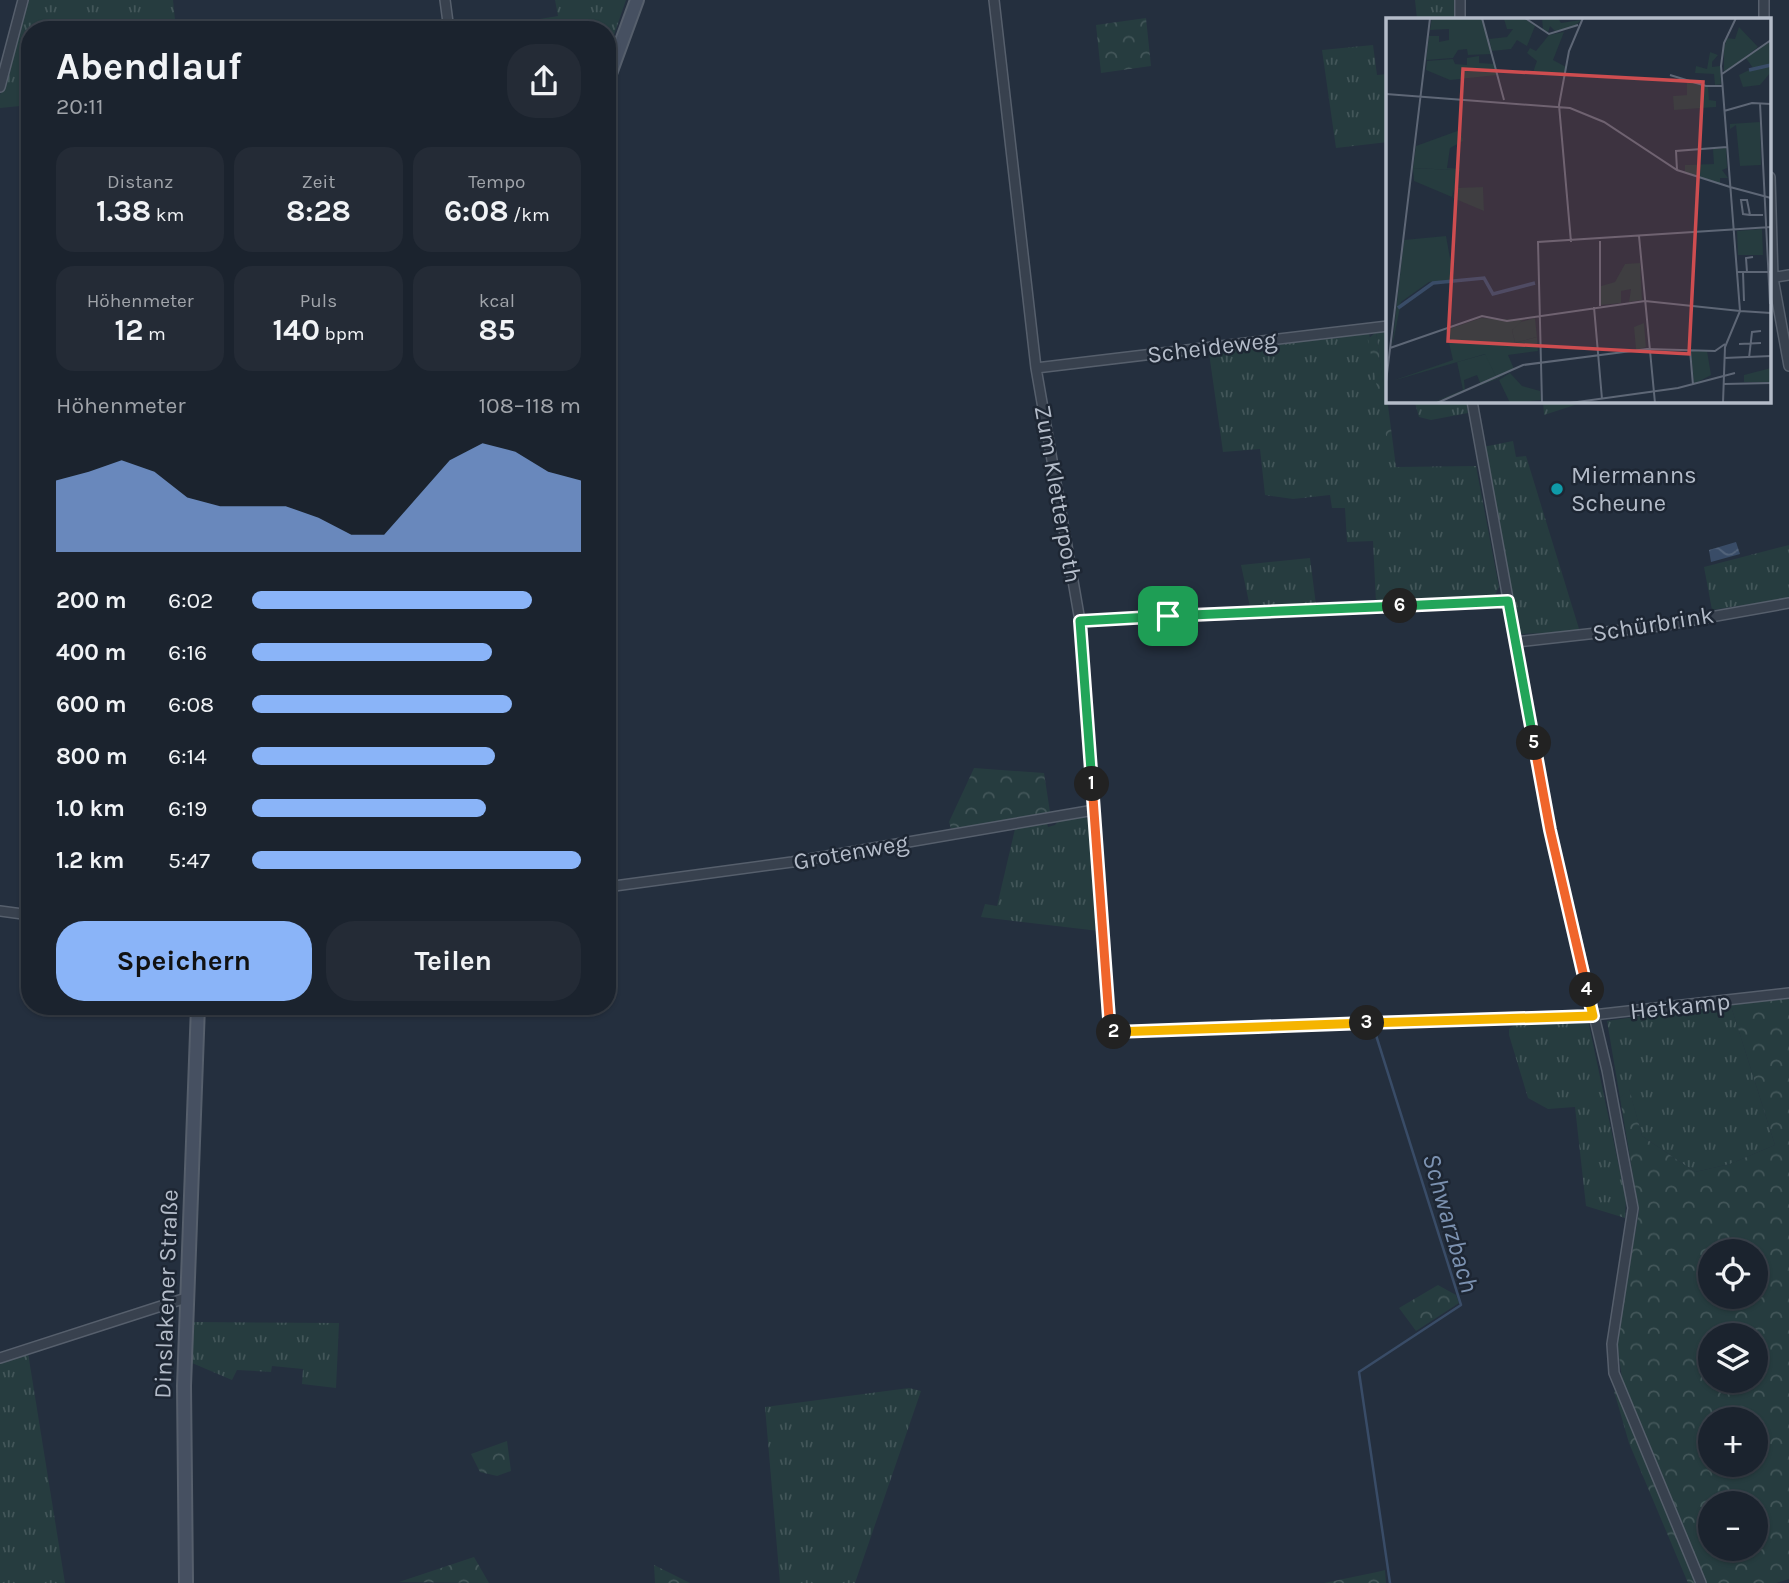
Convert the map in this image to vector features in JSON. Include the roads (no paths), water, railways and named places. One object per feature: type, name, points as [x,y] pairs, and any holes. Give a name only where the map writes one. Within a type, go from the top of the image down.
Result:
[{"type":"main road","points":[[616,57],[637,0]]},
{"type":"main road","name":"Dinslakener Straße","points":[[186,1583],[186,1298],[198,1015]]},
{"type":"street","points":[[0,87],[23,0]]},
{"type":"street","points":[[445,0],[448,21]]},
{"type":"street","name":"Zum Kletterpoth","points":[[994,0],[1036,368],[1080,621],[1110,1032]]},
{"type":"street","points":[[1460,0],[1460,18]]},
{"type":"street","points":[[1763,0],[1764,18]]},
{"type":"street","points":[[1789,275],[1772,278],[1789,366]]},
{"type":"street","name":"Scheideweg","points":[[1036,368],[1386,326]]},
{"type":"street","points":[[1472,402],[1550,830],[1593,1016],[1633,1208],[1612,1344],[1614,1373],[1701,1583]]},
{"type":"street","points":[[1080,621],[1508,601]]},
{"type":"street","name":"Schürbrink","points":[[1516,642],[1660,626],[1789,603]]},
{"type":"street","name":"Grotenweg","points":[[616,886],[792,862],[1094,810]]},
{"type":"street","points":[[0,911],[21,914]]},
{"type":"street","name":"Hetkamp","points":[[1110,1032],[1593,1016],[1789,993]]},
{"type":"street","points":[[0,1358],[186,1298]]},
{"type":"water","points":[[1736,542],[1740,554],[1711,562],[1709,550]]},
{"type":"waterway","name":"Schwarzbach","points":[[1375,1032],[1461,1305],[1359,1372],[1390,1583]]},
{"type":"place","name":"Miermanns Scheune","points":[[1557,489]]}]
